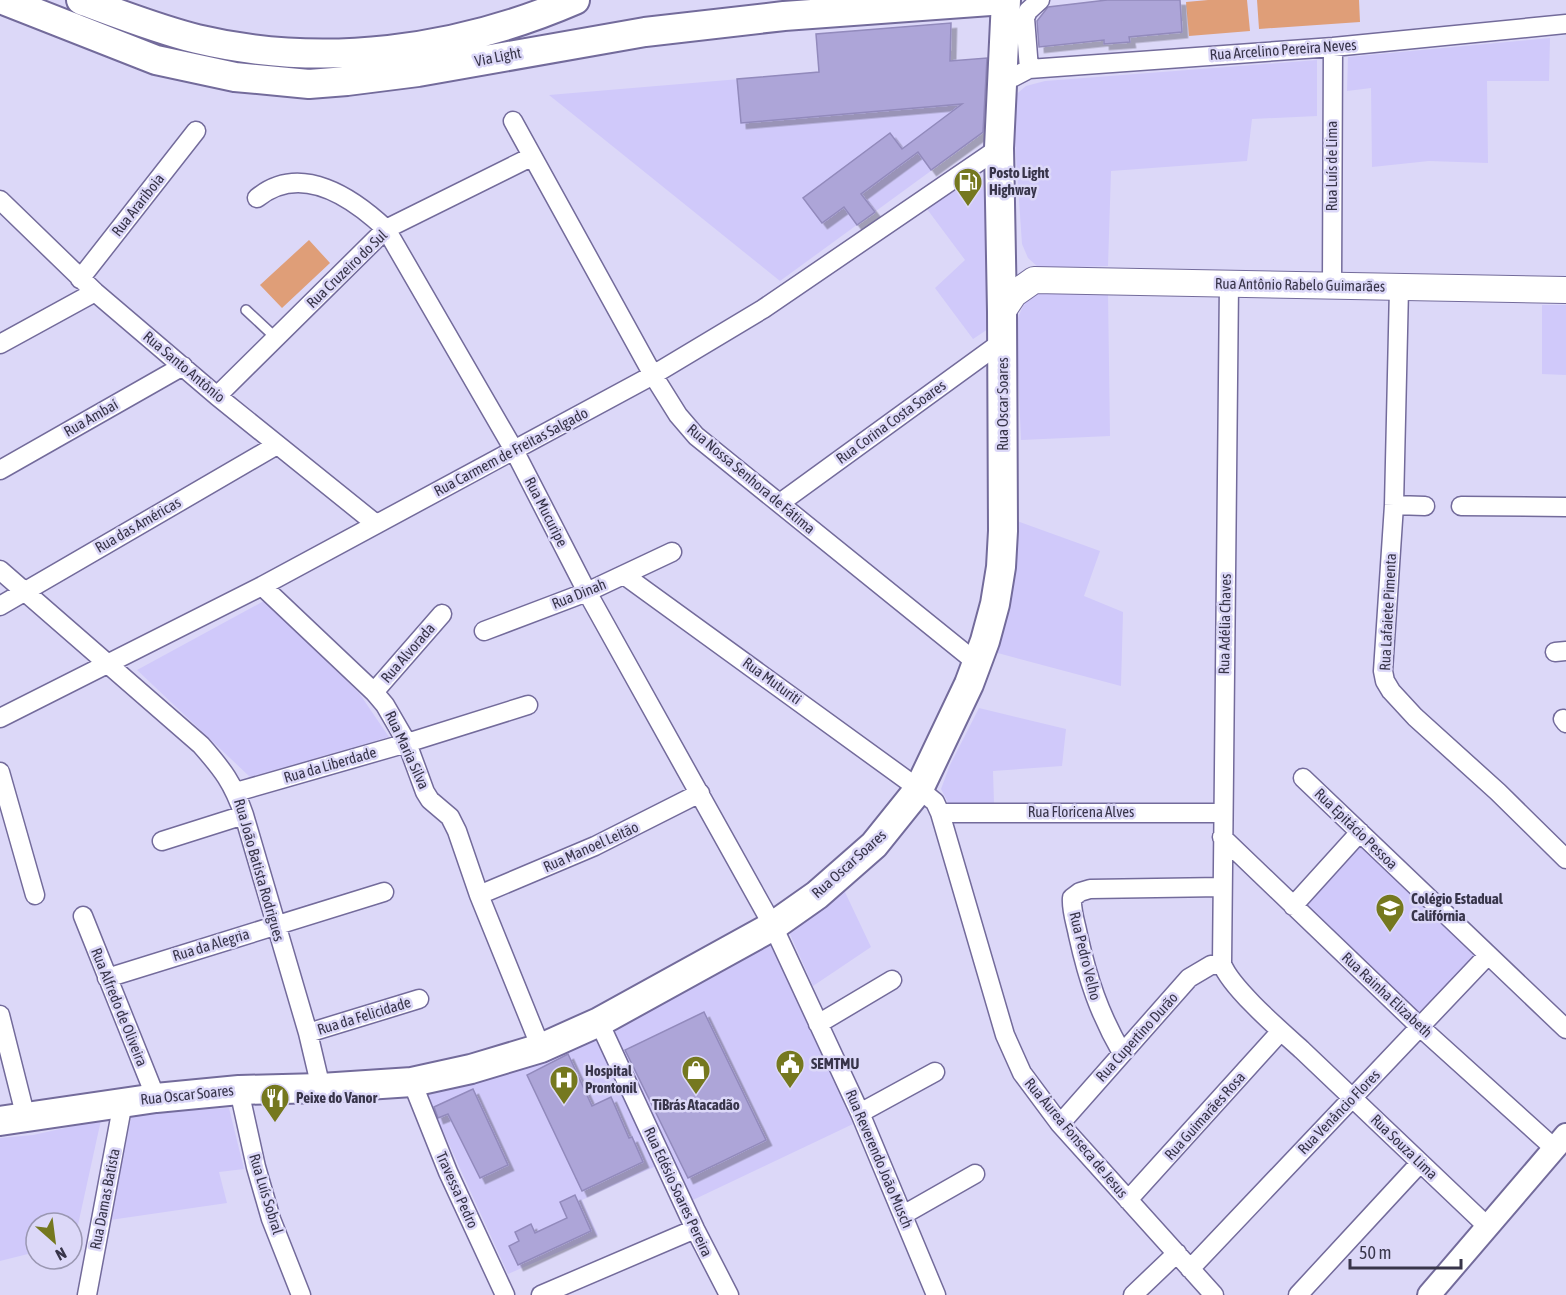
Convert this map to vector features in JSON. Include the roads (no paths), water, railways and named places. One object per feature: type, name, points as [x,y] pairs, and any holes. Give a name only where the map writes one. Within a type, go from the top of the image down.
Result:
[{"type":"main road","name":"Via Light","points":[[3,0],[156,60],[235,77],[309,84],[418,72],[645,32],[784,16],[1005,0]]},
{"type":"main road","name":"Via Light","points":[[81,0],[143,23],[197,39],[250,49],[313,54],[388,50],[451,40],[510,24],[575,0]]},
{"type":"main road","name":"Rua Oscar Soares","points":[[13,1120],[123,1102],[239,1090],[412,1082],[471,1069],[541,1048],[599,1022],[773,926],[817,895],[874,845],[919,789],[969,684],[995,604],[1001,567],[1003,341],[999,148],[1005,0]]},
{"type":"main road","points":[[964,4],[988,25],[1004,46]]},
{"type":"main road","points":[[1000,252],[1012,266],[1034,280],[1014,294],[1002,312]]},
{"type":"main road","name":"Rua Antônio Rabelo Guimarães","points":[[1034,280],[1566,290]]},
{"type":"street","points":[[1029,69],[1025,18],[1028,11],[1040,0]]},
{"type":"street","name":"Rua Arcelino Pereira Neves","points":[[1002,83],[1029,69],[1333,47],[1566,24]]},
{"type":"street","name":"Rua Luís de Lima","points":[[1332,285],[1333,47]]},
{"type":"street","name":"Rua Nossa Senhora de Fátima","points":[[513,121],[653,375],[678,415],[696,436],[977,663]]},
{"type":"street","name":"Rua Arariboia","points":[[80,279],[196,131]]},
{"type":"street","name":"Rua Carmem de Freitas Salgado","points":[[0,718],[262,586],[653,375],[729,331],[801,284],[999,148]]},
{"type":"street","name":"Rua Cruzeiro do Sul","points":[[218,396],[386,229],[531,157]]},
{"type":"street","name":"Rua Mucuripe","points":[[257,198],[270,189],[282,185],[304,184],[325,188],[350,199],[386,229],[514,450],[587,591],[773,926]]},
{"type":"street","name":"Rua Santo Antônio","points":[[0,200],[95,292],[277,445],[376,524]]},
{"type":"street","name":"Rua Adélia Chaves","points":[[1222,964],[1229,284]]},
{"type":"street","name":"Rua Lafaiete Pimenta","points":[[1399,288],[1394,505],[1383,671],[1385,681],[1415,717],[1498,792],[1566,859]]},
{"type":"street","points":[[0,344],[95,292]]},
{"type":"street","name":"Rua Corina Costa Soares","points":[[780,503],[1003,341]]},
{"type":"street","name":"Rua Ambaí","points":[[0,470],[183,366]]},
{"type":"street","name":"Rua das Américas","points":[[0,606],[277,445]]},
{"type":"street","points":[[1394,505],[1425,506]]},
{"type":"street","points":[[1461,506],[1566,507]]},
{"type":"street","name":"Rua Dinah","points":[[484,631],[587,591],[672,552]]},
{"type":"street","name":"Rua João Batista Rodrigues","points":[[0,570],[201,745],[228,777],[244,815],[308,1033],[321,1088]]},
{"type":"street","name":"Rua Muturiti","points":[[624,575],[919,789]]},
{"type":"street","name":"Rua Maria Silva","points":[[262,586],[385,705],[407,743],[425,792],[454,824],[479,895],[541,1048]]},
{"type":"street","name":"Rua Alvorada","points":[[374,692],[442,614]]},
{"type":"street","name":"Rua da Liberdade","points":[[236,792],[407,743],[528,705]]},
{"type":"street","points":[[0,772],[35,895]]},
{"type":"street","name":"Rua Epitácio Pessoa","points":[[1303,778],[1566,1029]]},
{"type":"street","name":"Rua Áurea Fonseca de Jesus","points":[[919,789],[935,802],[940,813],[1005,1035],[1022,1073],[1060,1124],[1214,1295]]},
{"type":"street","name":"Rua Manoel Leitão","points":[[479,895],[595,846],[700,794]]},
{"type":"street","name":"Rua Floricena Alves","points":[[940,813],[1223,813]]},
{"type":"street","points":[[162,842],[244,815]]},
{"type":"street","points":[[1293,906],[1360,832]]},
{"type":"street","name":"Rua Rainha Elizabeth","points":[[1222,837],[1420,1027],[1560,1142]]},
{"type":"street","name":"Rua Pedro Velho","points":[[1122,1053],[1095,1000],[1085,965],[1072,898],[1090,889],[1222,887]]},
{"type":"street","name":"Rua da Alegria","points":[[107,978],[384,892]]},
{"type":"street","name":"Rua Alfredo de Oliveira","points":[[83,916],[156,1098]]},
{"type":"street","name":"Rua Reverendo João Musch","points":[[773,926],[860,1113],[936,1295]]},
{"type":"street","name":"Rua Venâncio Flores","points":[[1190,1269],[1488,955]]},
{"type":"street","name":"Rua Cupertino Durão","points":[[1060,1124],[1190,978],[1211,965],[1222,964]]},
{"type":"street","name":"Rua Souza Lima","points":[[1222,964],[1225,973],[1234,984],[1281,1031],[1487,1226]]},
{"type":"street","points":[[818,1024],[892,980]]},
{"type":"street","name":"Rua da Felicidade","points":[[308,1033],[420,999]]},
{"type":"street","points":[[0,1015],[13,1120]]},
{"type":"street","name":"Rua Edésio Soares Pereira","points":[[599,1022],[695,1229],[729,1295]]},
{"type":"street","name":"Rua Guimarães Rosa","points":[[1128,1200],[1281,1031]]},
{"type":"street","points":[[860,1113],[935,1072]]},
{"type":"street","name":"Travessa Pedro","points":[[412,1082],[448,1172],[505,1295]]},
{"type":"street","name":"Rua Luís Sobral","points":[[239,1090],[256,1167],[295,1290]]},
{"type":"street","name":"Rua Damas Batista","points":[[87,1295],[123,1102]]},
{"type":"street","points":[[1429,1295],[1560,1142]]},
{"type":"street","points":[[1298,1295],[1420,1162]]},
{"type":"street","points":[[903,1215],[975,1174]]},
{"type":"street","points":[[541,1295],[695,1229]]},
{"type":"street","points":[[1133,1295],[1177,1253]]},
{"type":"lane","points":[[246,310],[276,338]]},
{"type":"place","name":"Posto Light Highway","points":[[968,208]]},
{"type":"place","name":"Colégio Estadual Califórnia","points":[[1390,934]]},
{"type":"place","name":"SEMTMU","points":[[790,1090]]},
{"type":"place","name":"TiBrás Atacadão","points":[[696,1096]]},
{"type":"place","name":"Hospital Prontonil","points":[[564,1106]]},
{"type":"place","name":"Peixe do Vanor","points":[[275,1124]]}]
